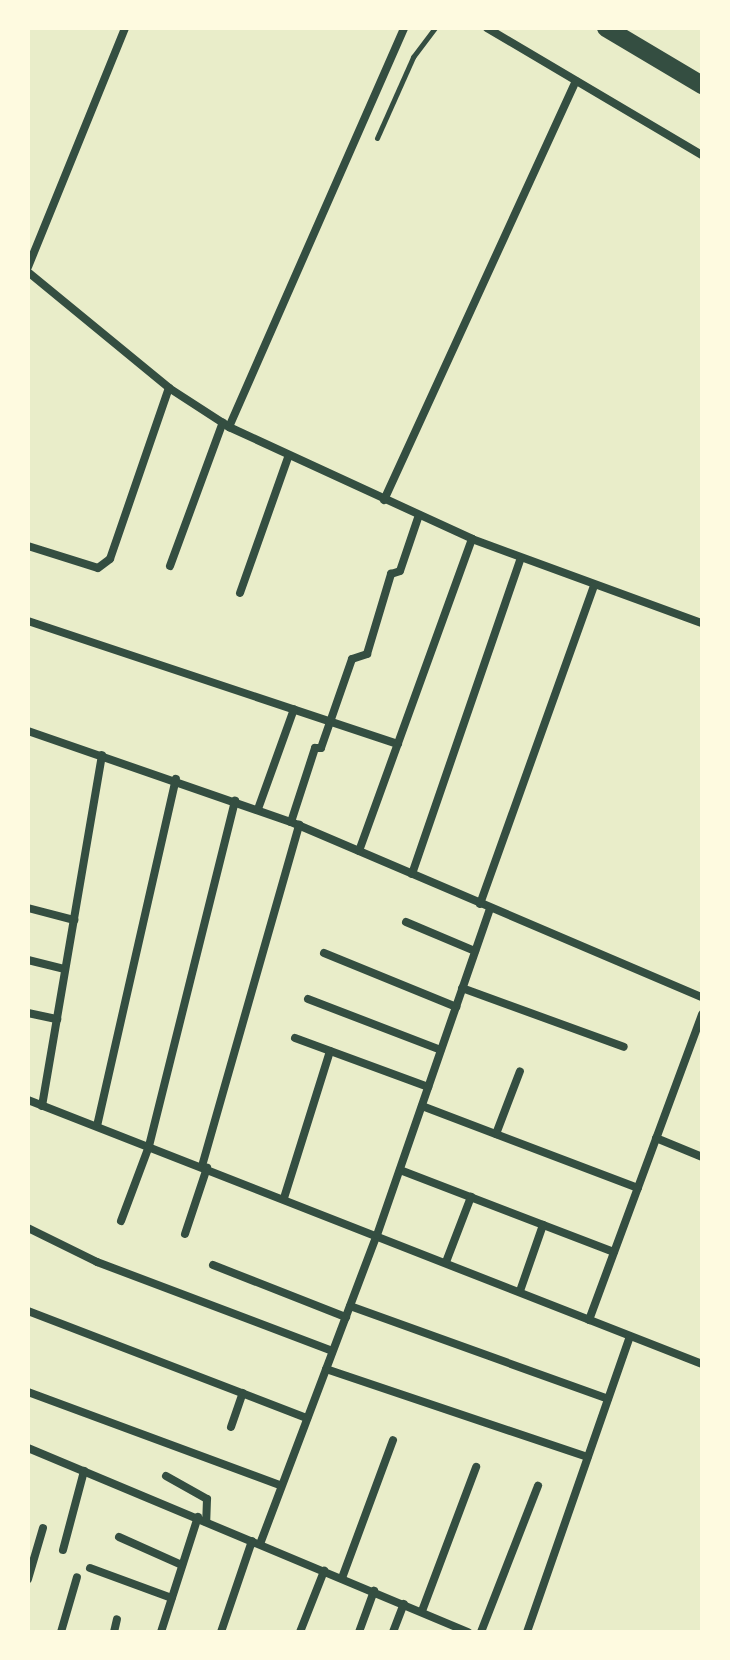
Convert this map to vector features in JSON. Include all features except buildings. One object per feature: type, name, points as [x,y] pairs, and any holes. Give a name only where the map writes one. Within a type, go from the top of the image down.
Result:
[{"type":"highway","points":[[606,28],[702,85]]},
{"type":"street","points":[[125,28],[28,270],[169,388],[226,424],[472,539],[702,623]]},
{"type":"street","points":[[170,566],[226,424],[404,28]]},
{"type":"street","points":[[487,28],[702,155]]},
{"type":"street","points":[[384,500],[576,81]]},
{"type":"street","points":[[28,546],[98,568],[110,559],[169,388]]},
{"type":"street","points":[[240,593],[289,455]]},
{"type":"street","points":[[185,1234],[315,748],[321,748],[354,657],[367,654],[391,574],[400,571],[419,515]]},
{"type":"street","points":[[359,851],[472,539]]},
{"type":"street","points":[[412,874],[521,558]]},
{"type":"street","points":[[480,904],[594,586]]},
{"type":"street","points":[[28,621],[398,744]]},
{"type":"street","points":[[258,809],[294,709]]},
{"type":"street","points":[[28,731],[258,809],[702,997]]},
{"type":"street","points":[[42,1106],[102,755]]},
{"type":"street","points":[[97,1126],[176,779]]},
{"type":"street","points":[[121,1221],[149,1146],[235,801]]},
{"type":"street","points":[[28,908],[74,920]]},
{"type":"street","points":[[221,1632],[377,1235],[490,908]]},
{"type":"street","points":[[406,922],[475,951]]},
{"type":"street","points":[[324,953],[456,1007]]},
{"type":"street","points":[[28,960],[65,969]]},
{"type":"street","points":[[462,988],[624,1047]]},
{"type":"street","points":[[308,999],[441,1050]]},
{"type":"street","points":[[28,1013],[57,1019]]},
{"type":"street","points":[[589,1320],[702,1014]]},
{"type":"street","points":[[295,1038],[428,1087]]},
{"type":"street","points":[[284,1198],[330,1051]]},
{"type":"street","points":[[496,1134],[520,1071]]},
{"type":"street","points":[[28,1100],[702,1364]]},
{"type":"street","points":[[422,1106],[638,1188]]},
{"type":"street","points":[[656,1138],[702,1157]]},
{"type":"street","points":[[400,1170],[614,1252]]},
{"type":"street","points":[[446,1262],[471,1197]]},
{"type":"street","points":[[520,1291],[543,1225]]},
{"type":"street","points":[[28,1228],[97,1262],[332,1351]]},
{"type":"street","points":[[213,1265],[346,1317]]},
{"type":"street","points":[[350,1306],[608,1399]]},
{"type":"street","points":[[28,1311],[307,1418]]},
{"type":"street","points":[[527,1632],[630,1336]]},
{"type":"street","points":[[326,1369],[588,1457]]},
{"type":"street","points":[[28,1392],[280,1485]]},
{"type":"street","points":[[231,1427],[243,1393]]},
{"type":"street","points":[[342,1578],[393,1440]]},
{"type":"street","points":[[28,1448],[468,1632]]},
{"type":"street","points":[[422,1611],[476,1467]]},
{"type":"street","points":[[63,1550],[84,1471]]},
{"type":"street","points":[[161,1632],[207,1499],[166,1476]]},
{"type":"street","points":[[481,1632],[538,1486]]},
{"type":"street","points":[[28,1579],[43,1528]]},
{"type":"street","points":[[119,1537],[182,1565]]},
{"type":"street","points":[[90,1568],[172,1598]]},
{"type":"street","points":[[300,1632],[324,1571]]},
{"type":"street","points":[[61,1632],[77,1577]]},
{"type":"street","points":[[359,1632],[374,1591]]},
{"type":"street","points":[[393,1632],[404,1604]]},
{"type":"street","points":[[114,1632],[117,1619]]},
{"type":"lane","points":[[377,138],[413,57],[435,28]]}]
